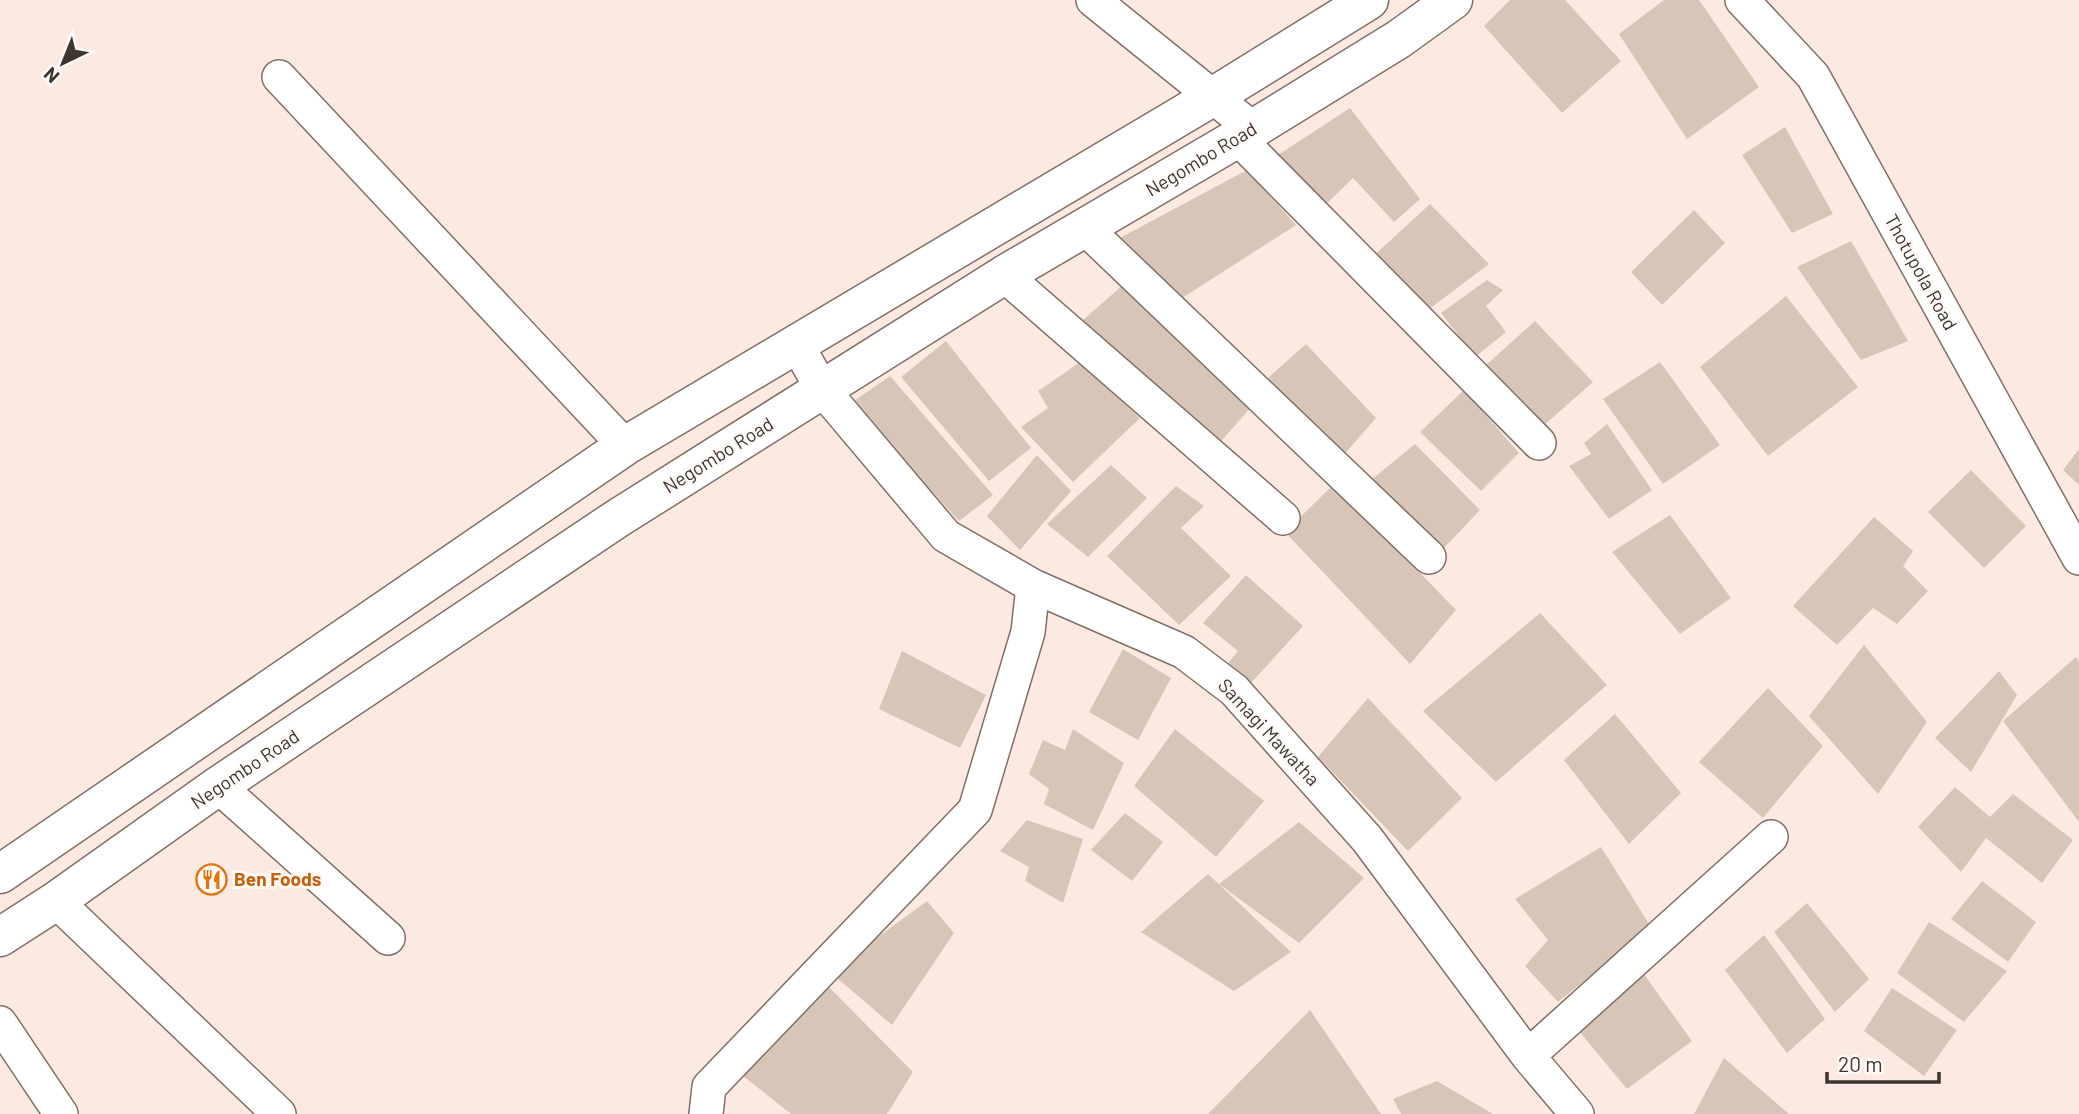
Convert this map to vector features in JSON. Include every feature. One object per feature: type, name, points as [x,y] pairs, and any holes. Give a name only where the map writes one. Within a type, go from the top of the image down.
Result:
[{"type":"highway","points":[[0,874],[625,446],[1214,96],[1369,0]]},
{"type":"highway","name":"Negombo Road","points":[[0,937],[56,901],[218,786],[618,518],[1004,275],[1246,133],[1399,39],[1453,0]]},
{"type":"street","points":[[1093,0],[1214,96],[1539,443]]},
{"type":"street","name":"Thotupola Road","points":[[1742,0],[1813,76],[2079,558]]},
{"type":"street","points":[[279,77],[625,446]]},
{"type":"street","points":[[1085,228],[1429,557]]},
{"type":"street","points":[[1004,275],[1283,518]]},
{"type":"street","name":"Samagi Mawatha","points":[[796,343],[822,388],[946,536],[1033,586],[1184,652],[1234,690],[1367,839],[1528,1056],[1577,1114]]},
{"type":"street","points":[[706,1114],[709,1087],[975,810],[1028,632],[1033,586]]},
{"type":"street","points":[[218,786],[388,938]]},
{"type":"street","points":[[1528,1056],[1771,837]]},
{"type":"street","points":[[56,901],[279,1114]]},
{"type":"street","points":[[0,1023],[61,1114]]},
{"type":"building","points":[[1510,0],[1565,0],[1621,61],[1562,113],[1484,26]]},
{"type":"building","points":[[1664,0],[1699,0],[1759,87],[1687,139],[1619,34]]},
{"type":"building","points":[[1350,108],[1420,199],[1394,222],[1353,178],[1320,210],[1278,155]]},
{"type":"building","points":[[1785,127],[1833,214],[1792,233],[1742,155]]},
{"type":"building","points":[[1247,170],[1296,225],[1179,300],[1116,240]]},
{"type":"building","points":[[1430,204],[1489,264],[1424,313],[1370,259]]},
{"type":"building","points":[[1694,210],[1725,243],[1662,305],[1631,272]]},
{"type":"building","points":[[1851,241],[1908,341],[1861,360],[1797,267]]},
{"type":"building","points":[[1487,280],[1503,290],[1486,306],[1506,332],[1475,357],[1441,313]]},
{"type":"building","points":[[1124,284],[1251,407],[1217,446],[1083,320]]},
{"type":"building","points":[[1786,296],[1858,387],[1768,456],[1700,367]]},
{"type":"building","points":[[1535,321],[1593,382],[1542,427],[1485,366]]},
{"type":"building","points":[[946,341],[1031,448],[989,481],[901,377]]},
{"type":"building","points":[[1306,344],[1376,418],[1342,457],[1267,379]]},
{"type":"building","points":[[1660,362],[1720,445],[1663,484],[1603,399]]},
{"type":"building","points":[[1079,363],[1140,418],[1073,482],[1021,427],[1048,408],[1038,391]]},
{"type":"building","points":[[890,376],[993,495],[959,521],[851,403]]},
{"type":"building","points":[[1464,390],[1519,453],[1481,491],[1420,432]]},
{"type":"building","points":[[1607,424],[1652,490],[1609,519],[1569,466],[1591,454],[1584,443]]},
{"type":"building","points":[[1415,444],[1480,510],[1443,549],[1371,480]]},
{"type":"building","points":[[2079,449],[2079,485],[2063,470]]},
{"type":"building","points":[[1037,455],[1071,491],[1020,550],[987,516]]},
{"type":"building","points":[[1111,465],[1147,498],[1088,557],[1047,524]]},
{"type":"building","points":[[1971,470],[2026,526],[1984,568],[1928,512]]},
{"type":"building","points":[[1334,484],[1456,610],[1410,664],[1285,532]]},
{"type":"building","points":[[1176,486],[1204,506],[1181,528],[1231,576],[1179,625],[1107,556]]},
{"type":"building","points":[[1670,515],[1731,598],[1680,634],[1612,552]]},
{"type":"building","points":[[1874,517],[1913,551],[1903,566],[1928,591],[1897,624],[1873,608],[1837,645],[1793,606]]},
{"type":"building","points":[[1246,575],[1303,626],[1250,684],[1228,663],[1238,651],[1203,623]]},
{"type":"building","points":[[1540,613],[1607,685],[1496,782],[1423,711]]},
{"type":"building","points":[[1864,645],[1927,722],[1878,794],[1809,716]]},
{"type":"building","points":[[1123,649],[1171,678],[1138,740],[1089,712]]},
{"type":"building","points":[[902,651],[986,695],[960,748],[879,709]]},
{"type":"building","points":[[2076,657],[2079,662],[2079,822],[2003,721]]},
{"type":"building","points":[[1999,671],[2017,695],[1971,772],[1935,738]]},
{"type":"building","points":[[1768,688],[1823,746],[1763,818],[1699,762]]},
{"type":"building","points":[[1368,698],[1462,798],[1408,851],[1318,757]]},
{"type":"building","points":[[1615,714],[1681,793],[1629,844],[1564,760]]},
{"type":"building","points":[[1073,729],[1124,763],[1093,830],[1044,804],[1049,789],[1029,774],[1043,740],[1065,750]]},
{"type":"building","points":[[1175,729],[1264,801],[1216,857],[1134,786]]},
{"type":"building","points":[[1955,787],[1990,817],[2013,794],[2073,840],[2042,883],[1986,838],[1961,872],[1918,827]]},
{"type":"building","points":[[1125,813],[1163,842],[1132,881],[1091,850]]},
{"type":"building","points":[[1027,820],[1083,839],[1063,903],[1025,881],[1029,867],[1000,851]]},
{"type":"building","points":[[1299,822],[1364,878],[1299,943],[1219,884]]},
{"type":"building","points":[[1601,847],[1651,927],[1558,1002],[1525,966],[1548,940],[1515,899]]},
{"type":"building","points":[[1208,874],[1291,952],[1234,991],[1141,932]]},
{"type":"building","points":[[1982,881],[2036,922],[2008,962],[1951,919]]},
{"type":"building","points":[[927,901],[954,933],[892,1025],[830,972]]},
{"type":"building","points":[[1807,903],[1869,979],[1835,1012],[1774,932]]},
{"type":"building","points":[[1929,922],[2007,971],[1964,1022],[1897,973]]},
{"type":"building","points":[[1764,935],[1825,1019],[1787,1053],[1725,970]]},
{"type":"building","points":[[1638,966],[1692,1041],[1627,1089],[1569,1019]]},
{"type":"building","points":[[818,976],[913,1072],[887,1114],[791,1114],[738,1072]]},
{"type":"building","points":[[1892,988],[1957,1030],[1924,1076],[1864,1031]]},
{"type":"building","points":[[1310,1010],[1381,1114],[1208,1114]]},
{"type":"building","points":[[1724,1058],[1789,1114],[1694,1114]]},
{"type":"building","points":[[1437,1081],[1493,1114],[1401,1114],[1393,1099]]},
{"type":"place","name":"Ben Foods","points":[[211,879]]}]
